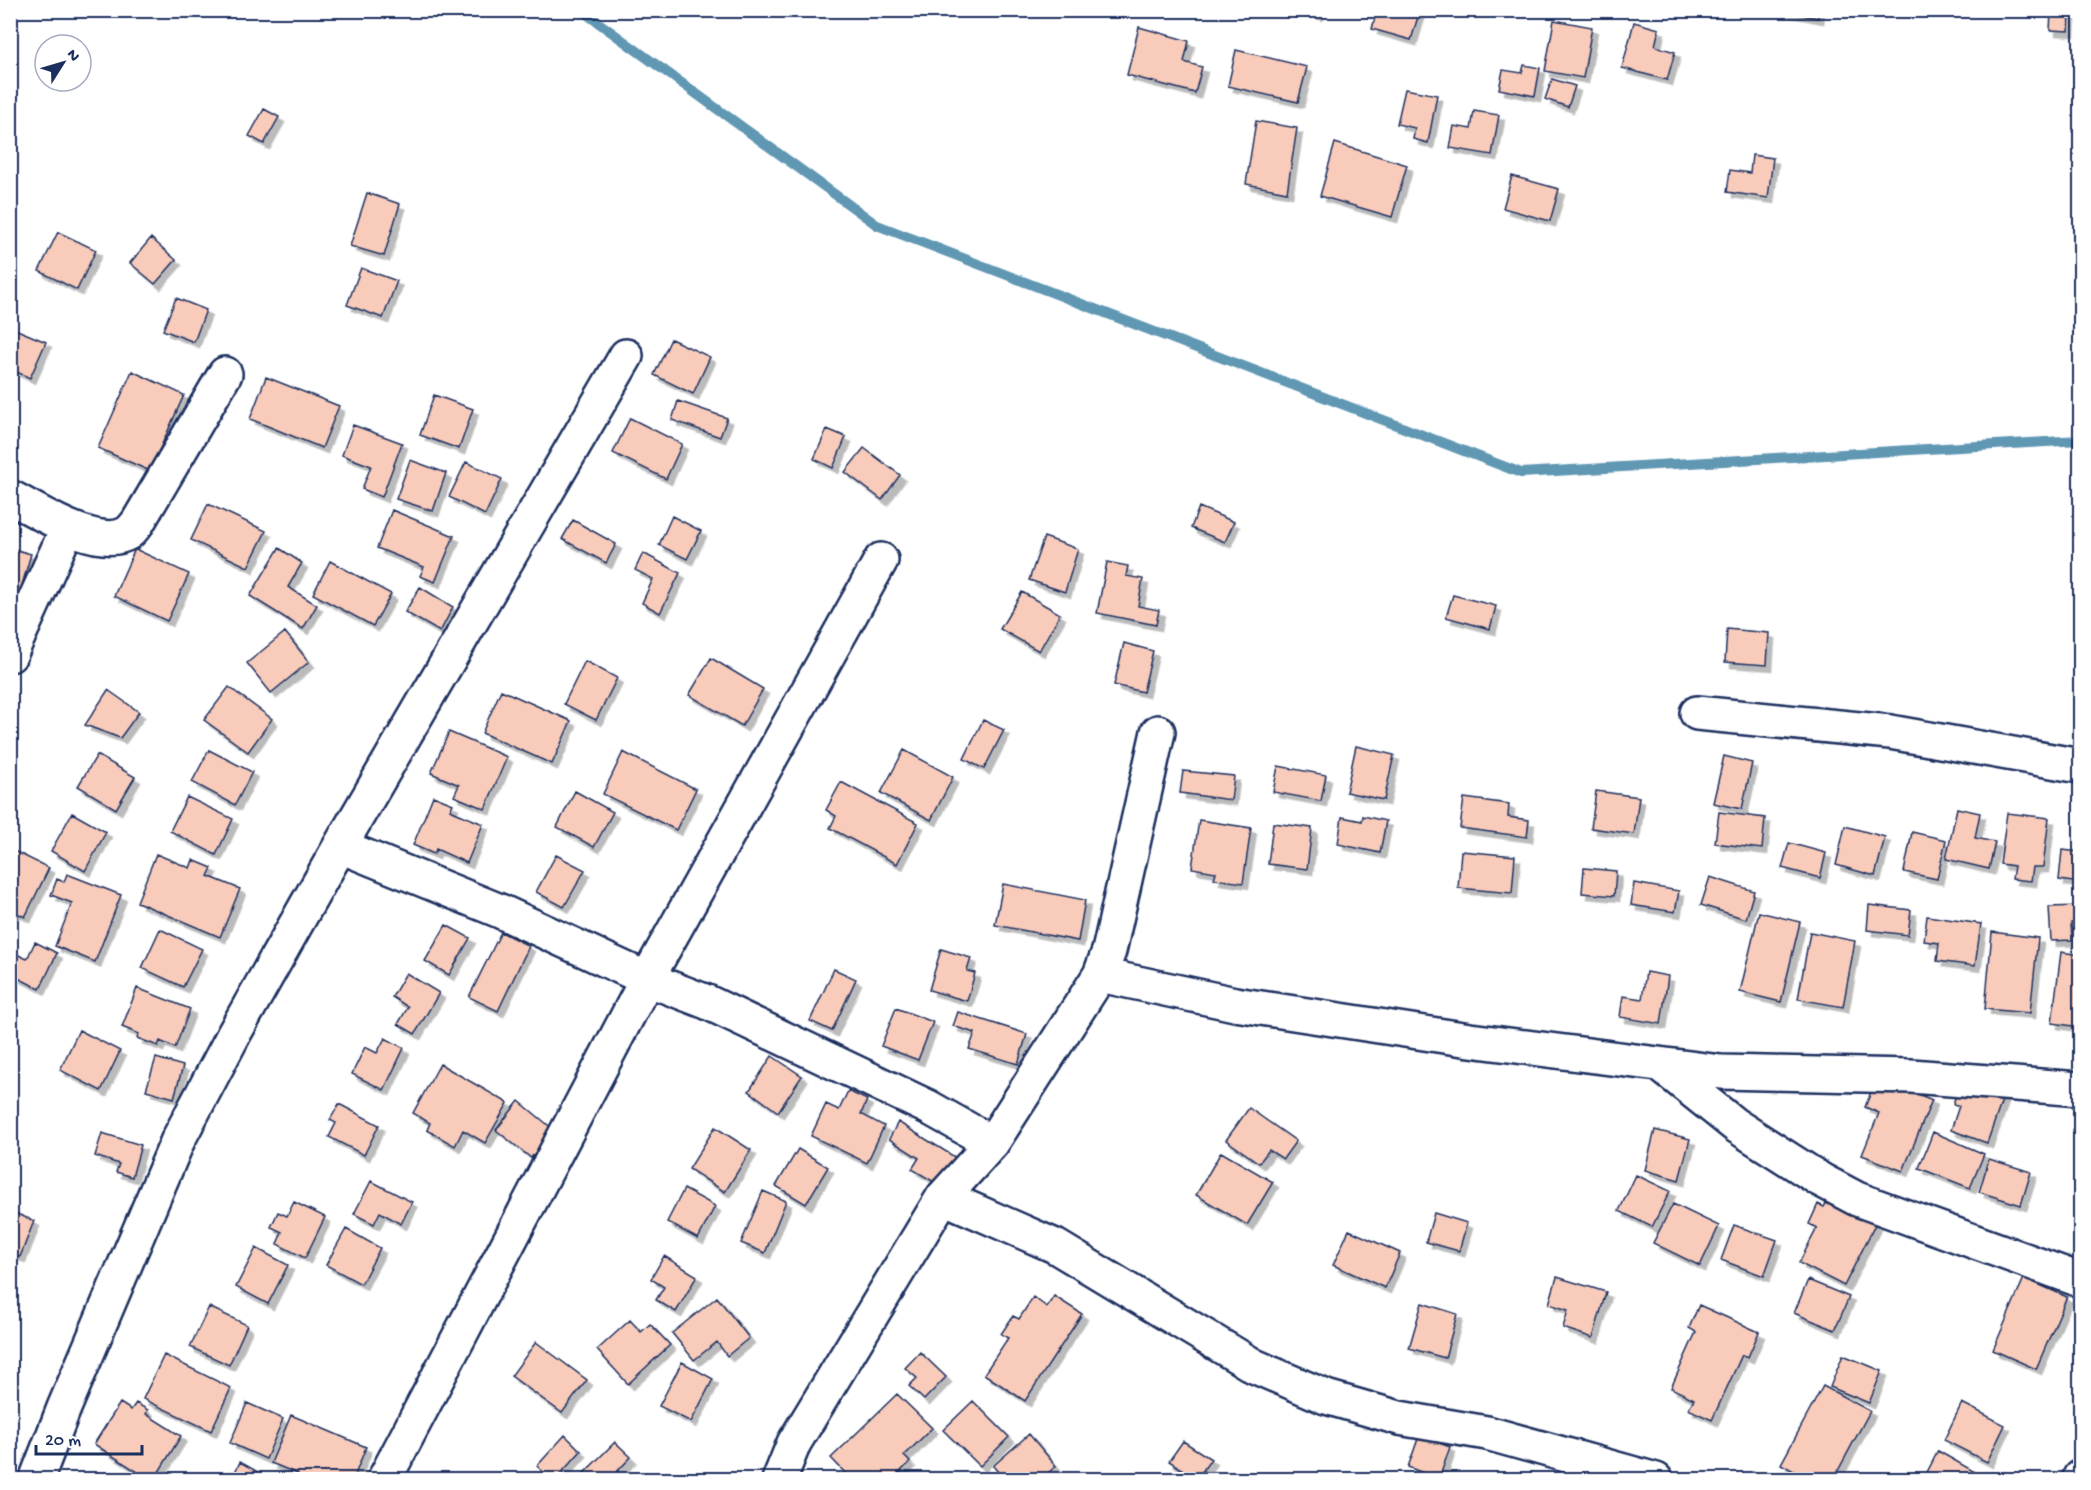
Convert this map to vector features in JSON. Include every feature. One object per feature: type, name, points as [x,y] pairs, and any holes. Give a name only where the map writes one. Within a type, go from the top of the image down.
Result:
[{"type":"street","points":[[36,1479],[178,1140],[235,1032],[340,846],[626,356]]},
{"type":"street","points":[[10,497],[68,527],[101,537],[117,537],[129,532],[138,522],[225,374]]},
{"type":"street","points":[[10,655],[68,527]]},
{"type":"street","points":[[384,1479],[647,979],[881,560]]},
{"type":"street","points":[[1697,712],[1890,732],[2080,766]]},
{"type":"street","points":[[779,1479],[794,1443],[943,1197],[992,1143],[1100,975],[1109,951],[1158,732]]},
{"type":"street","points":[[340,846],[500,911],[647,979],[707,1002],[928,1107],[992,1143]]},
{"type":"street","points":[[1100,975],[1235,1004],[1470,1040],[1721,1072],[1911,1076],[2080,1089]]},
{"type":"street","points":[[1659,1064],[1736,1125],[1821,1180],[1857,1199],[2080,1280]]},
{"type":"street","points":[[943,1197],[1054,1246],[1254,1366],[1326,1397],[1399,1418],[1487,1433],[1656,1479]]},
{"type":"building","points":[[1302,10],[1318,10],[1317,15]]},
{"type":"building","points":[[1377,10],[1420,10],[1411,40],[1372,29]]},
{"type":"building","points":[[1777,10],[1819,10],[1818,18]]},
{"type":"building","points":[[2030,10],[2070,10],[2069,31],[2050,30],[2051,12]]},
{"type":"building","points":[[1554,20],[1592,27],[1583,78],[1545,71]]},
{"type":"building","points":[[1634,22],[1659,29],[1655,46],[1675,52],[1667,80],[1622,68]]},
{"type":"building","points":[[1139,27],[1189,41],[1184,62],[1202,67],[1195,93],[1127,75]]},
{"type":"building","points":[[1236,50],[1307,67],[1298,102],[1228,86]]},
{"type":"building","points":[[1524,65],[1540,68],[1535,96],[1499,89],[1503,70],[1522,73]]},
{"type":"building","points":[[1552,79],[1575,86],[1568,107],[1545,99]]},
{"type":"building","points":[[1405,89],[1437,95],[1428,143],[1413,139],[1415,128],[1397,124]]},
{"type":"building","points":[[264,109],[279,117],[264,144],[249,136]]},
{"type":"building","points":[[1474,111],[1499,115],[1492,155],[1450,148],[1454,126],[1471,129]]},
{"type":"building","points":[[1256,121],[1297,128],[1287,192],[1246,184]]},
{"type":"building","points":[[1335,143],[1407,165],[1392,217],[1320,196]]},
{"type":"building","points":[[1752,155],[1773,158],[1768,198],[1727,192],[1730,170],[1750,173]]},
{"type":"building","points":[[1512,176],[1559,189],[1550,221],[1503,208]]},
{"type":"building","points":[[367,193],[400,204],[384,256],[350,246]]},
{"type":"building","points":[[58,232],[96,250],[77,290],[39,271]]},
{"type":"building","points":[[151,238],[176,260],[155,284],[130,263]]},
{"type":"building","points":[[361,268],[397,281],[383,318],[347,305]]},
{"type":"building","points":[[176,298],[206,310],[194,342],[163,330]]},
{"type":"building","points":[[10,327],[46,342],[30,378],[10,369]]},
{"type":"building","points":[[671,339],[710,357],[693,394],[654,375]]},
{"type":"building","points":[[132,371],[184,395],[150,471],[98,448]]},
{"type":"building","points":[[266,377],[339,406],[322,448],[250,419]]},
{"type":"building","points":[[434,395],[473,409],[459,449],[420,435]]},
{"type":"building","points":[[678,401],[727,418],[720,437],[672,420]]},
{"type":"building","points":[[630,418],[682,444],[666,479],[613,453]]},
{"type":"building","points":[[353,425],[402,443],[382,497],[362,489],[371,466],[342,455]]},
{"type":"building","points":[[827,429],[846,437],[833,468],[814,459]]},
{"type":"building","points":[[864,448],[900,475],[882,500],[845,472]]},
{"type":"building","points":[[410,460],[446,473],[433,511],[396,499]]},
{"type":"building","points":[[466,462],[502,479],[485,515],[449,497]]},
{"type":"building","points":[[208,504],[266,531],[248,567],[191,540]]},
{"type":"building","points":[[1199,507],[1234,522],[1225,542],[1191,528]]},
{"type":"building","points":[[392,510],[454,536],[435,582],[420,576],[424,567],[377,548]]},
{"type":"building","points":[[672,516],[701,531],[687,559],[659,545]]},
{"type":"building","points":[[573,520],[616,544],[606,563],[562,539]]},
{"type":"building","points":[[1044,537],[1078,549],[1065,592],[1029,580]]},
{"type":"building","points":[[10,548],[31,554],[13,616],[10,616]]},
{"type":"building","points":[[279,548],[302,563],[288,587],[317,605],[303,629],[250,596]]},
{"type":"building","points":[[135,549],[189,574],[167,621],[114,596]]},
{"type":"building","points":[[643,553],[680,573],[660,613],[642,603],[653,579],[635,570]]},
{"type":"building","points":[[330,561],[391,594],[373,626],[313,594]]},
{"type":"building","points":[[1107,562],[1128,566],[1126,576],[1143,579],[1138,606],[1159,610],[1156,625],[1097,613]]},
{"type":"building","points":[[420,587],[453,607],[440,632],[405,612]]},
{"type":"building","points":[[1022,592],[1060,614],[1039,651],[1000,629]]},
{"type":"building","points":[[1453,595],[1496,606],[1490,629],[1446,617]]},
{"type":"building","points":[[1727,629],[1769,633],[1767,665],[1725,662]]},
{"type":"building","points":[[285,632],[309,662],[271,693],[247,663]]},
{"type":"building","points":[[1124,643],[1153,651],[1143,692],[1114,685]]},
{"type":"building","points":[[711,658],[763,689],[742,726],[689,695]]},
{"type":"building","points":[[585,661],[617,678],[596,720],[564,704]]},
{"type":"building","points":[[229,687],[272,719],[248,752],[204,720]]},
{"type":"building","points":[[108,690],[139,712],[120,738],[85,725]]},
{"type":"building","points":[[501,690],[571,721],[552,764],[482,733]]},
{"type":"building","points":[[983,720],[1004,730],[984,769],[964,759]]},
{"type":"building","points":[[449,732],[507,757],[485,809],[454,796],[459,785],[431,773]]},
{"type":"building","points":[[1356,746],[1394,755],[1384,800],[1346,792]]},
{"type":"building","points":[[209,750],[252,772],[235,805],[192,782]]},
{"type":"building","points":[[904,750],[953,777],[931,820],[881,793]]},
{"type":"building","points":[[623,752],[696,789],[676,830],[603,794]]},
{"type":"building","points":[[97,755],[135,777],[116,809],[78,786]]},
{"type":"building","points":[[1724,756],[1752,763],[1742,809],[1713,803]]},
{"type":"building","points":[[1278,766],[1326,775],[1321,801],[1273,792]]},
{"type":"building","points":[[1183,771],[1234,776],[1231,800],[1180,793]]},
{"type":"building","points":[[841,782],[918,823],[897,864],[830,828],[836,816],[826,810]]},
{"type":"building","points":[[575,791],[613,812],[594,847],[557,827]]},
{"type":"building","points":[[1596,791],[1639,797],[1634,834],[1591,828]]},
{"type":"building","points":[[433,796],[453,804],[450,810],[483,824],[467,863],[436,849],[434,854],[413,845]]},
{"type":"building","points":[[187,797],[233,819],[216,855],[170,831]]},
{"type":"building","points":[[1464,798],[1509,804],[1508,817],[1529,820],[1527,837],[1460,828]]},
{"type":"building","points":[[1957,808],[1980,813],[1975,838],[1995,842],[1989,869],[1946,859]]},
{"type":"building","points":[[1719,812],[1765,818],[1762,849],[1715,843]]},
{"type":"building","points":[[72,813],[106,832],[85,871],[51,851]]},
{"type":"building","points":[[2007,813],[2049,818],[2043,867],[2033,867],[2031,881],[2012,879],[2014,866],[2000,864]]},
{"type":"building","points":[[1363,816],[1386,821],[1380,853],[1338,844],[1342,817],[1362,821]]},
{"type":"building","points":[[1199,820],[1251,828],[1243,883],[1214,879],[1216,872],[1192,868]]},
{"type":"building","points":[[1273,823],[1312,828],[1307,869],[1268,864]]},
{"type":"building","points":[[1845,826],[1885,837],[1875,876],[1836,865]]},
{"type":"building","points":[[1912,832],[1946,840],[1937,879],[1904,872]]},
{"type":"building","points":[[1789,843],[1826,853],[1820,878],[1782,868]]},
{"type":"building","points":[[10,849],[49,868],[25,917],[10,910]]},
{"type":"building","points":[[2062,850],[2080,852],[2080,883],[2059,880]]},
{"type":"building","points":[[1461,851],[1515,856],[1512,893],[1458,888]]},
{"type":"building","points":[[156,854],[190,868],[193,860],[212,868],[208,876],[240,889],[220,937],[137,902]]},
{"type":"building","points":[[556,855],[585,870],[564,907],[536,892]]},
{"type":"building","points":[[1584,868],[1616,871],[1614,896],[1582,893]]},
{"type":"building","points":[[67,874],[121,895],[95,962],[55,946],[72,903],[51,895],[57,879],[64,882]]},
{"type":"building","points":[[1710,877],[1754,891],[1746,919],[1701,905]]},
{"type":"building","points":[[1634,883],[1679,891],[1675,912],[1631,905]]},
{"type":"building","points":[[1003,884],[1085,900],[1078,941],[995,925]]},
{"type":"building","points":[[1869,905],[1911,910],[1908,935],[1867,930]]},
{"type":"building","points":[[2080,906],[2080,923],[2071,923],[2072,940],[2051,941],[2049,907]]},
{"type":"building","points":[[1759,912],[1800,922],[1781,1002],[1740,992]]},
{"type":"building","points":[[1927,916],[1981,924],[1975,966],[1937,961],[1939,943],[1924,941]]},
{"type":"building","points":[[446,925],[470,938],[449,975],[425,961]]},
{"type":"building","points":[[160,929],[202,949],[183,987],[142,968]]},
{"type":"building","points":[[501,932],[529,946],[498,1011],[469,997]]},
{"type":"building","points":[[1810,932],[1855,941],[1843,1007],[1798,999]]},
{"type":"building","points":[[1992,932],[2038,938],[2030,1013],[1985,1009]]},
{"type":"building","points":[[35,942],[57,953],[40,989],[10,974],[12,952],[27,959]]},
{"type":"building","points":[[941,949],[971,958],[967,971],[975,973],[967,1001],[929,990]]},
{"type":"building","points":[[2061,952],[2080,955],[2080,1027],[2052,1023]]},
{"type":"building","points":[[834,969],[856,979],[832,1031],[810,1021]]},
{"type":"building","points":[[1646,972],[1668,976],[1661,1024],[1620,1017],[1623,996],[1642,999]]},
{"type":"building","points":[[406,973],[439,993],[415,1034],[398,1024],[408,1007],[392,997]]},
{"type":"building","points":[[137,988],[190,1009],[175,1048],[160,1041],[158,1046],[137,1038],[139,1034],[122,1027]]},
{"type":"building","points":[[896,1008],[933,1022],[918,1060],[881,1046]]},
{"type":"building","points":[[958,1012],[1027,1034],[1018,1064],[969,1049],[975,1033],[953,1026]]},
{"type":"building","points":[[79,1030],[120,1051],[101,1091],[60,1070]]},
{"type":"building","points":[[385,1038],[404,1048],[384,1090],[352,1074],[365,1047],[377,1053]]},
{"type":"building","points":[[772,1056],[802,1076],[778,1112],[749,1091]]},
{"type":"building","points":[[156,1058],[183,1066],[174,1098],[146,1090]]},
{"type":"building","points":[[440,1064],[508,1103],[485,1143],[463,1130],[455,1146],[427,1130],[430,1123],[413,1113]]},
{"type":"building","points":[[1877,1077],[1932,1100],[1903,1171],[1862,1155],[1879,1113],[1865,1107]]},
{"type":"building","points":[[1961,1080],[2004,1095],[1987,1143],[1951,1130],[1959,1106],[1953,1104]]},
{"type":"building","points":[[848,1091],[867,1100],[861,1114],[884,1126],[867,1163],[811,1136],[826,1104],[839,1110]]},
{"type":"building","points":[[519,1101],[553,1129],[531,1158],[496,1130]]},
{"type":"building","points":[[339,1104],[379,1125],[364,1155],[329,1137],[336,1123],[330,1120]]},
{"type":"building","points":[[1249,1108],[1296,1141],[1283,1159],[1269,1150],[1259,1163],[1226,1140]]},
{"type":"building","points":[[898,1122],[958,1159],[941,1186],[912,1169],[919,1158],[889,1139]]},
{"type":"building","points":[[715,1127],[751,1150],[725,1192],[689,1169]]},
{"type":"building","points":[[1655,1130],[1690,1139],[1679,1180],[1645,1170]]},
{"type":"building","points":[[1933,1132],[1984,1154],[1970,1188],[1919,1168]]},
{"type":"building","points":[[102,1133],[141,1145],[132,1177],[116,1172],[119,1164],[95,1156]]},
{"type":"building","points":[[798,1149],[828,1167],[806,1204],[776,1186]]},
{"type":"building","points":[[1221,1152],[1273,1182],[1247,1225],[1196,1195]]},
{"type":"building","points":[[1989,1159],[2031,1172],[2021,1205],[1979,1192]]},
{"type":"building","points":[[1636,1175],[1670,1191],[1652,1227],[1619,1211]]},
{"type":"building","points":[[371,1181],[412,1202],[401,1224],[380,1212],[374,1224],[354,1214]]},
{"type":"building","points":[[684,1189],[715,1206],[698,1239],[667,1222]]},
{"type":"building","points":[[763,1191],[786,1201],[765,1253],[741,1243]]},
{"type":"building","points":[[1832,1192],[1880,1215],[1844,1286],[1799,1263],[1817,1228],[1809,1224],[1818,1204],[1824,1207]]},
{"type":"building","points":[[294,1202],[325,1217],[305,1258],[277,1244],[282,1232],[271,1227],[278,1212],[287,1216]]},
{"type":"building","points":[[1673,1204],[1719,1226],[1700,1266],[1653,1243]]},
{"type":"building","points":[[10,1211],[34,1221],[20,1257],[10,1254]]},
{"type":"building","points":[[1434,1213],[1467,1223],[1459,1251],[1426,1242]]},
{"type":"building","points":[[1734,1225],[1777,1240],[1764,1276],[1721,1260]]},
{"type":"building","points":[[346,1229],[380,1248],[361,1284],[326,1265]]},
{"type":"building","points":[[1349,1230],[1400,1253],[1385,1288],[1333,1265]]},
{"type":"building","points":[[256,1248],[288,1265],[268,1304],[236,1287]]},
{"type":"building","points":[[664,1256],[697,1276],[676,1312],[656,1300],[664,1287],[651,1279]]},
{"type":"building","points":[[1557,1277],[1606,1292],[1593,1338],[1563,1328],[1568,1310],[1549,1304]]},
{"type":"building","points":[[2024,1278],[2067,1297],[2036,1369],[1993,1350]]},
{"type":"building","points":[[1808,1280],[1849,1297],[1835,1330],[1794,1313]]},
{"type":"building","points":[[1054,1296],[1082,1314],[1025,1401],[984,1374],[1008,1338],[1001,1334],[1013,1316],[1019,1319],[1033,1297],[1047,1307]]},
{"type":"building","points":[[717,1297],[749,1338],[727,1356],[717,1342],[694,1360],[672,1333]]},
{"type":"building","points":[[1422,1303],[1457,1314],[1445,1358],[1409,1348]]},
{"type":"building","points":[[1699,1305],[1759,1332],[1748,1357],[1742,1355],[1712,1420],[1688,1409],[1694,1399],[1671,1388],[1696,1332],[1689,1328]]},
{"type":"building","points":[[209,1307],[247,1325],[229,1365],[190,1347]]},
{"type":"building","points":[[630,1320],[641,1332],[650,1324],[670,1345],[628,1384],[597,1350]]},
{"type":"building","points":[[536,1342],[587,1380],[562,1413],[511,1376]]},
{"type":"building","points":[[920,1352],[946,1377],[924,1400],[909,1386],[917,1378],[905,1368]]},
{"type":"building","points":[[164,1355],[231,1388],[211,1431],[143,1399]]},
{"type":"building","points":[[1843,1355],[1882,1371],[1869,1403],[1830,1387]]},
{"type":"building","points":[[682,1362],[713,1379],[691,1422],[659,1406]]},
{"type":"building","points":[[1823,1386],[1870,1411],[1833,1480],[1810,1480],[1781,1464]]},
{"type":"building","points":[[897,1394],[932,1428],[904,1456],[910,1462],[892,1480],[872,1480],[868,1476],[864,1480],[852,1480],[831,1458]]},
{"type":"building","points":[[973,1401],[1009,1437],[980,1466],[943,1430]]},
{"type":"building","points":[[120,1403],[131,1410],[136,1403],[148,1410],[146,1414],[181,1436],[154,1480],[150,1480],[94,1444]]},
{"type":"building","points":[[247,1403],[283,1419],[266,1459],[230,1443]]},
{"type":"building","points":[[1962,1403],[2005,1425],[1987,1462],[1944,1440]]},
{"type":"building","points":[[291,1415],[366,1447],[353,1480],[296,1480],[298,1474],[271,1463]]},
{"type":"building","points":[[1029,1434],[1056,1466],[1040,1480],[1005,1480],[993,1466]]},
{"type":"building","points":[[565,1435],[581,1451],[555,1480],[551,1480],[537,1466]]},
{"type":"building","points":[[1419,1436],[1450,1447],[1439,1479],[1408,1467]]},
{"type":"building","points":[[1183,1441],[1211,1459],[1197,1479],[1169,1461]]},
{"type":"building","points":[[615,1442],[631,1457],[609,1480],[591,1480],[584,1473]]},
{"type":"building","points":[[1938,1451],[1982,1476],[1980,1480],[1923,1480]]},
{"type":"building","points":[[240,1462],[272,1480],[231,1480]]},
{"type":"waterway","points":[[581,10],[877,225],[1521,473],[2080,440]]}]
